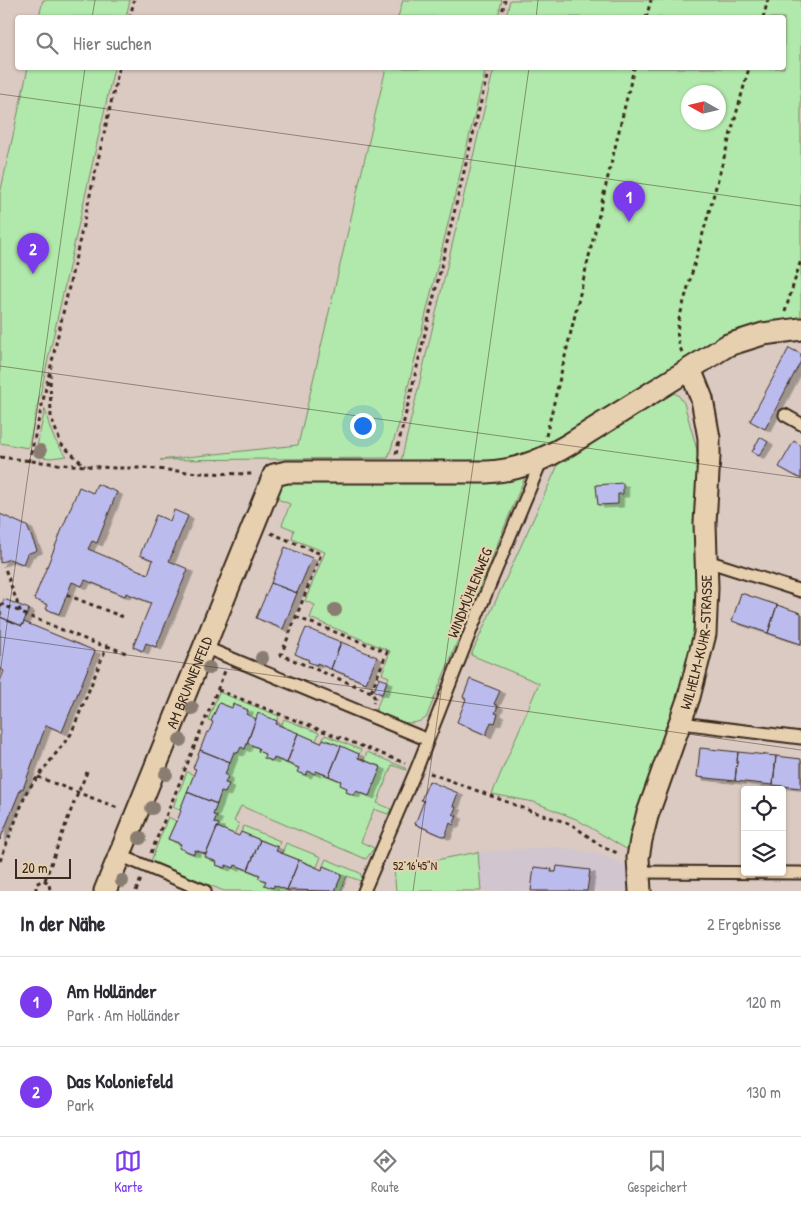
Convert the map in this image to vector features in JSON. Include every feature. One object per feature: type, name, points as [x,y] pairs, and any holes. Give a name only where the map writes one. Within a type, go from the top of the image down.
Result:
[{"type":"street","points":[[274,475],[287,472],[502,471],[542,459],[568,445],[728,345],[763,334],[801,329]]},
{"type":"street","name":"WILHELM-KUHR-STRASSE","points":[[639,873],[647,816],[681,723],[705,634],[708,588],[705,523],[709,456],[708,438],[702,399],[690,369]]},
{"type":"street","name":"AM BRUNNENFELD","points":[[105,891],[274,475]]},
{"type":"lane","points":[[785,415],[801,424]]},
{"type":"lane","name":"WINDMÜHLENWEG","points":[[364,891],[417,768],[473,625],[542,459]]},
{"type":"lane","name":"WILHELM-KUHR-STRASSE","points":[[707,561],[801,592]]},
{"type":"lane","points":[[204,647],[428,740]]},
{"type":"lane","name":"WILHELM-KUHR-STRASSE","points":[[681,723],[801,738]]},
{"type":"lane","points":[[119,855],[205,891]]},
{"type":"lane","points":[[639,873],[801,873]]},
{"type":"path","points":[[131,15],[134,0]]},
{"type":"path","points":[[502,15],[506,0]]},
{"type":"path","points":[[647,15],[651,0]]},
{"type":"path","points":[[764,15],[768,0]]},
{"type":"path","points":[[29,462],[119,70]]},
{"type":"path","points":[[392,471],[489,70]]},
{"type":"path","points":[[542,459],[547,428],[634,70]]},
{"type":"path","points":[[690,369],[678,344],[676,334],[678,323],[748,70]]},
{"type":"path","points":[[779,332],[801,260]]},
{"type":"path","points":[[50,367],[51,416],[61,444],[86,466]]},
{"type":"path","points":[[0,457],[29,462],[86,466],[145,468],[198,473],[274,475]]},
{"type":"path","points":[[254,526],[321,554],[280,655],[371,692],[374,698],[368,716]]},
{"type":"path","points":[[4,566],[21,612]]},
{"type":"path","points":[[67,595],[124,617]]},
{"type":"path","points":[[0,604],[97,644],[126,653]]},
{"type":"path","points":[[296,618],[387,652],[371,692]]},
{"type":"path","points":[[0,861],[28,791],[71,734],[107,646]]},
{"type":"path","points":[[136,891],[218,690],[229,658]]},
{"type":"path","points":[[218,690],[417,768],[571,824],[602,847],[616,854],[639,873]]},
{"type":"path","points":[[45,880],[87,772]]},
{"type":"path","points":[[38,777],[135,815]]},
{"type":"path","points":[[36,891],[36,884],[40,880],[45,880]]},
{"type":"path","points":[[45,880],[50,885],[50,891]]},
{"type":"shaded area","points":[[558,847],[594,853],[619,862],[631,874],[632,891],[481,891],[478,852]]},
{"type":"green space","points":[[43,0],[130,0],[126,15],[39,15]]},
{"type":"green space","points":[[403,0],[502,0],[498,15],[399,15]]},
{"type":"green space","points":[[510,0],[801,0],[801,321],[686,361],[540,448],[511,458],[479,462],[401,461],[494,70],[786,70],[786,15],[506,15]]},
{"type":"green space","points":[[28,70],[114,70],[28,448],[0,443],[0,194]]},
{"type":"green space","points":[[386,70],[486,70],[399,424],[388,458],[160,460],[298,445]]},
{"type":"green space","points":[[672,392],[678,395],[684,403],[697,450],[699,476],[695,547],[700,608],[698,631],[689,653],[678,691],[662,761],[628,850],[576,819],[534,802],[492,794],[539,683],[471,655],[558,465],[567,454]]},
{"type":"green space","points":[[45,409],[52,434],[67,456],[50,458],[35,456]]},
{"type":"green space","points":[[527,472],[426,718],[413,723],[407,723],[375,712],[389,677],[382,674],[390,651],[310,618],[315,605],[305,601],[325,552],[292,539],[294,530],[282,525],[290,504],[275,498],[279,482]]},
{"type":"green space","points":[[219,692],[279,716],[277,721],[259,713],[256,719],[246,714],[248,710],[233,704],[232,708],[219,703],[211,721],[208,720]]},
{"type":"green space","points":[[284,719],[319,733],[316,741],[281,726]]},
{"type":"green space","points":[[325,735],[361,750],[359,754],[323,739]]},
{"type":"green space","points":[[247,743],[259,748],[258,751],[265,754],[264,758],[272,761],[274,758],[299,768],[298,772],[306,775],[308,771],[315,774],[316,771],[341,781],[347,788],[346,792],[354,795],[356,791],[369,796],[381,767],[364,760],[367,752],[405,768],[406,770],[392,765],[377,803],[391,809],[388,814],[374,809],[361,842],[374,848],[366,859],[241,806],[234,821],[239,824],[234,834],[217,827],[218,824],[214,823],[217,816],[213,815],[221,792],[225,793],[228,785],[225,783],[228,776],[225,774],[234,752],[238,753],[241,747],[245,749]]},
{"type":"green space","points":[[187,772],[194,775],[180,810],[173,807]]},
{"type":"green space","points":[[168,817],[176,821],[168,839],[181,844],[179,848],[194,854],[195,850],[206,854],[217,862],[216,865],[224,868],[226,865],[234,868],[235,865],[260,875],[259,878],[266,881],[265,885],[273,888],[274,885],[290,891],[224,891],[151,861]]},
{"type":"green space","points":[[244,826],[280,841],[278,847],[241,832]]},
{"type":"green space","points":[[286,843],[321,857],[317,867],[282,853]]},
{"type":"green space","points":[[478,852],[481,891],[396,891],[394,868]]},
{"type":"green space","points":[[326,859],[360,873],[361,881],[347,876],[341,891],[335,891],[342,874],[323,866]]},
{"type":"building","points":[[789,348],[801,354],[801,361],[765,429],[750,421]]},
{"type":"building","points":[[760,437],[768,442],[759,456],[752,452]]},
{"type":"building","points":[[794,441],[801,446],[801,479],[779,467]]},
{"type":"building","points":[[623,483],[623,494],[618,494],[618,504],[598,505],[596,485]]},
{"type":"building","points":[[97,484],[117,492],[97,543],[92,541],[88,549],[148,574],[153,560],[140,555],[156,515],[170,521],[174,510],[188,516],[169,561],[188,569],[156,647],[146,643],[143,651],[133,647],[151,603],[126,593],[125,596],[85,580],[82,586],[72,582],[59,614],[46,609],[48,605],[34,599],[79,487],[93,493]]},
{"type":"building","points":[[0,514],[27,526],[37,550],[27,554],[23,564],[9,559],[0,563]]},
{"type":"building","points":[[285,547],[312,558],[297,593],[271,583]]},
{"type":"building","points":[[271,583],[297,593],[283,629],[256,618]]},
{"type":"building","points":[[741,593],[777,605],[768,633],[732,621]]},
{"type":"building","points":[[4,599],[29,609],[22,626],[0,617],[2,613],[0,610]]},
{"type":"building","points":[[777,605],[801,613],[801,644],[768,633]]},
{"type":"building","points":[[0,617],[22,626],[24,622],[95,651],[62,732],[46,725],[23,789],[21,788],[0,840],[0,681],[4,671],[0,669]]},
{"type":"building","points":[[306,628],[341,642],[331,669],[317,663],[317,665],[308,662],[309,660],[295,654]]},
{"type":"building","points":[[341,642],[377,657],[366,683],[331,669]]},
{"type":"building","points":[[379,678],[387,681],[382,694],[374,691]]},
{"type":"building","points":[[470,679],[500,691],[494,704],[498,706],[495,713],[498,714],[495,723],[491,722],[486,735],[457,722],[466,699],[463,697]]},
{"type":"building","points":[[219,703],[232,708],[233,704],[248,710],[246,714],[256,719],[245,749],[241,747],[238,753],[234,752],[230,762],[200,750],[207,732],[209,732],[213,722],[211,721]]},
{"type":"building","points":[[258,713],[277,721],[276,724],[298,733],[287,763],[274,758],[273,761],[264,758],[265,754],[258,751],[259,748],[247,743]]},
{"type":"building","points":[[298,733],[321,743],[323,739],[341,746],[329,776],[316,771],[315,774],[308,771],[306,775],[297,772],[299,768],[287,763]]},
{"type":"building","points":[[341,746],[359,754],[358,758],[381,767],[369,796],[356,791],[354,795],[346,792],[347,788],[340,785],[341,781],[329,776]]},
{"type":"building","points":[[700,748],[738,752],[735,781],[697,777]]},
{"type":"building","points":[[200,750],[230,762],[225,774],[228,776],[225,783],[229,784],[225,793],[221,792],[217,804],[187,792],[196,769],[193,768]]},
{"type":"building","points":[[738,752],[776,756],[773,785],[735,781]]},
{"type":"building","points":[[776,756],[801,759],[801,788],[773,785]]},
{"type":"building","points":[[429,781],[458,793],[453,806],[456,807],[453,814],[457,816],[453,825],[450,823],[445,837],[415,824],[424,801],[421,800]]},
{"type":"building","points":[[187,792],[217,804],[213,815],[217,816],[214,823],[219,824],[206,854],[195,850],[194,854],[179,848],[181,844],[168,839],[177,821]]},
{"type":"building","points":[[217,827],[239,836],[241,832],[260,840],[248,870],[235,865],[234,868],[226,865],[225,868],[216,865],[217,862],[205,857]]},
{"type":"building","points":[[260,840],[278,847],[276,851],[299,860],[287,890],[274,885],[273,888],[264,885],[266,881],[258,878],[260,875],[248,870]]},
{"type":"building","points":[[299,860],[322,870],[323,866],[342,874],[335,891],[287,890]]},
{"type":"building","points":[[557,866],[590,870],[587,891],[531,891],[534,867],[552,869],[551,872],[556,872]]},
{"type":"place","name":"Am Holländer","points":[[629,222]]},
{"type":"place","name":"Das Koloniefeld","points":[[33,274]]}]
